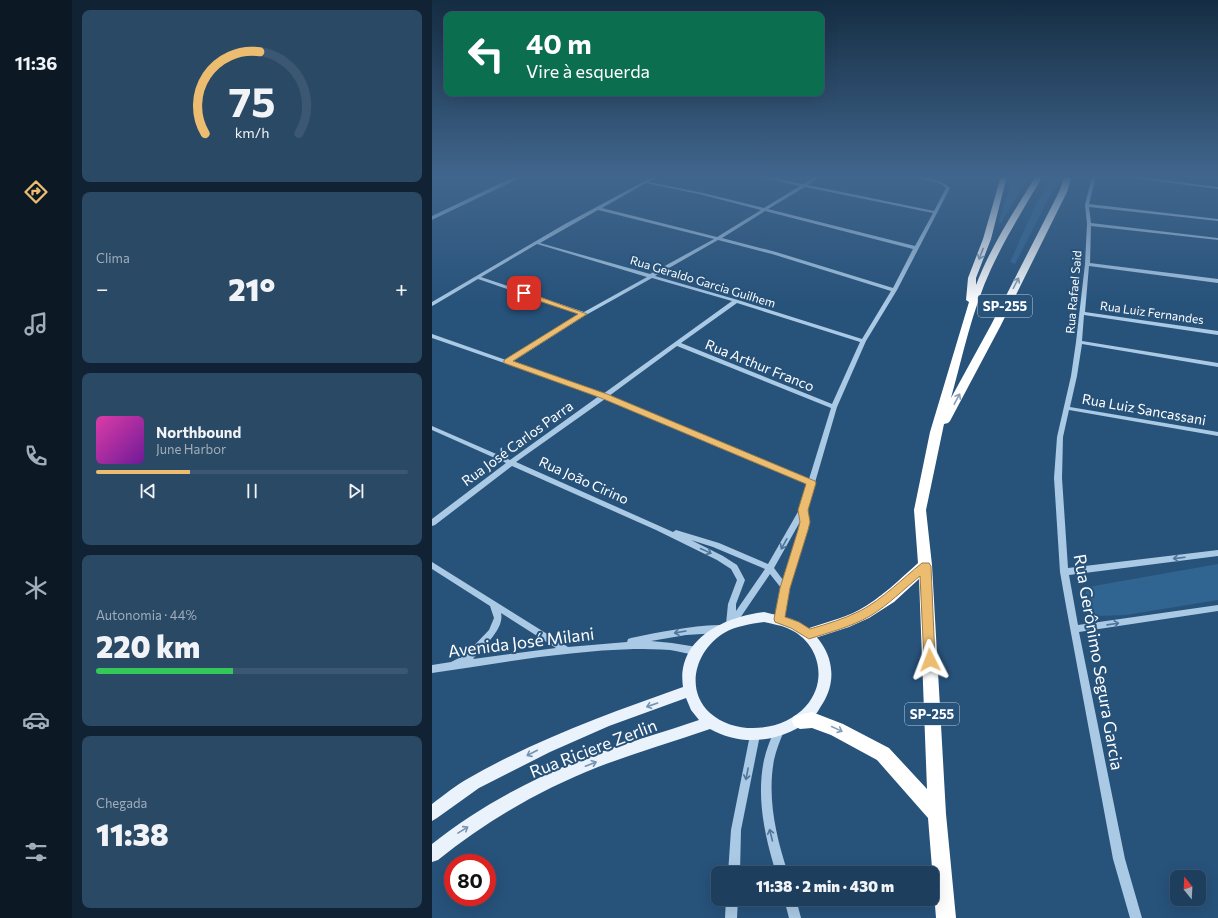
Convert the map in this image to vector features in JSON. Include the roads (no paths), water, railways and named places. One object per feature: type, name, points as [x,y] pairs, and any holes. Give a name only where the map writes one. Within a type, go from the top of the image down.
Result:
[{"type":"highway","name":"SP-255","points":[[969,316],[972,278],[987,239],[992,219]]},
{"type":"highway","name":"SP-255","points":[[946,918],[937,814],[925,566],[920,510],[936,432],[969,316],[986,270],[1013,219]]},
{"type":"highway","name":"SP-255","points":[[936,432],[947,417],[996,325],[1049,219]]},
{"type":"highway","points":[[809,634],[844,623],[865,613],[882,602],[925,566]]},
{"type":"highway","points":[[800,720],[812,720],[837,729],[882,754],[937,814]]},
{"type":"main road","points":[[748,618],[779,619],[795,625],[809,634],[821,649],[826,667],[825,686],[816,705],[800,720],[779,731],[755,735],[731,732],[710,723],[696,709],[689,691],[689,670],[697,651],[707,639],[728,625],[748,618]]},
{"type":"main road","name":"Rua Riciere Zerlin","points":[[432,813],[474,783],[545,747],[605,721],[689,691]]},
{"type":"main road","name":"Rua Riciere Zerlin","points":[[432,854],[450,838],[502,805],[563,775],[625,751],[710,723]]},
{"type":"street","points":[[432,304],[578,219]]},
{"type":"street","points":[[641,219],[774,253],[894,290]]},
{"type":"street","points":[[507,362],[584,314],[719,238],[749,219]]},
{"type":"street","points":[[802,219],[916,248]]},
{"type":"street","points":[[728,625],[770,568],[803,510],[834,407],[863,341],[894,290],[931,219]]},
{"type":"street","name":"Rua Rafael Said","points":[[1067,408],[1079,342],[1087,264],[1089,219]]},
{"type":"street","points":[[1208,219],[1218,220]]},
{"type":"street","points":[[1089,224],[1218,239]]},
{"type":"street","name":"Rua Geraldo Garcia Guilhem","points":[[537,243],[736,301],[863,341]]},
{"type":"street","points":[[1087,264],[1218,281]]},
{"type":"street","points":[[479,278],[584,314]]},
{"type":"street","name":"Rua José Carlos Parra","points":[[432,523],[512,462],[736,301]]},
{"type":"street","name":"Rua Luiz Fernandes","points":[[1082,313],[1218,333]]},
{"type":"street","points":[[432,336],[604,396],[812,483]]},
{"type":"street","points":[[1079,342],[1218,365]]},
{"type":"street","name":"Rua Arthur Franco","points":[[678,344],[834,407]]},
{"type":"street","name":"Rua Luiz Sancassani","points":[[1067,408],[1218,434]]},
{"type":"street","name":"Rua Gerônimo Segura Garcia","points":[[1067,408],[1060,437],[1058,478],[1064,572],[1119,859],[1136,918]]},
{"type":"street","name":"Rua João Cirino","points":[[432,428],[659,528]]},
{"type":"street","points":[[779,619],[785,588],[805,522],[803,510]]},
{"type":"street","points":[[659,528],[716,545],[770,568],[785,588]]},
{"type":"street","points":[[659,528],[720,558],[734,567],[741,580],[732,604],[728,625]]},
{"type":"street","points":[[1064,572],[1218,552]]},
{"type":"street","points":[[432,565],[566,650]]},
{"type":"street","points":[[448,667],[468,658],[492,632],[498,618],[494,604]]},
{"type":"street","points":[[1074,629],[1218,608]]},
{"type":"street","name":"Avenida José Milani","points":[[615,646],[680,632],[728,625]]},
{"type":"street","name":"Avenida José Milani","points":[[432,670],[566,650],[615,646],[666,645],[697,651]]},
{"type":"street","points":[[779,731],[768,765],[766,808],[770,831],[780,866]]},
{"type":"street","points":[[734,866],[736,830],[755,735]]},
{"type":"street","points":[[731,918],[732,906]]},
{"type":"street","points":[[792,906],[796,918]]}]
